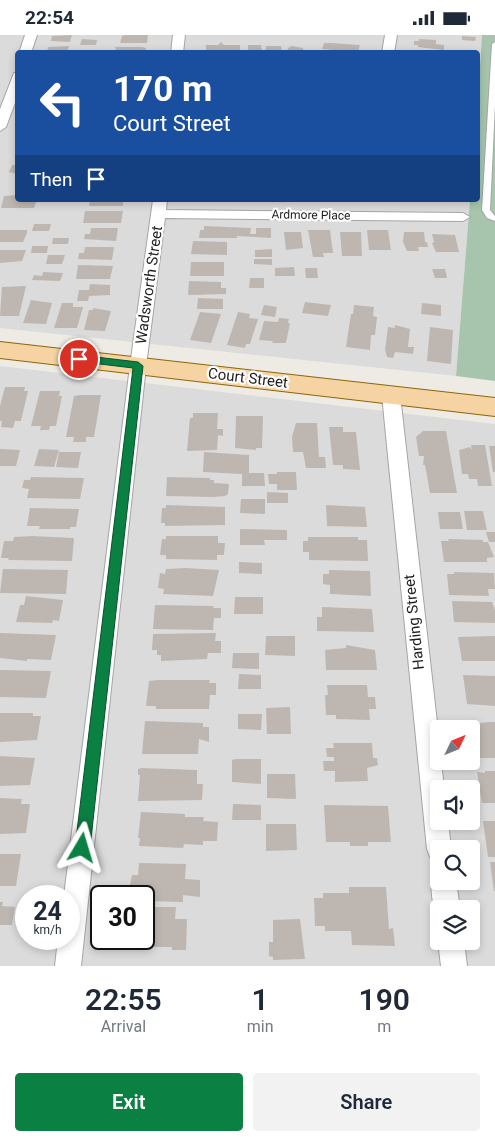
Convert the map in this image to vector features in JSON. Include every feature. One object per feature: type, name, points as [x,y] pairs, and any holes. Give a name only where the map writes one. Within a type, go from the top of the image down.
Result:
[{"type":"main road","name":"Court Street","points":[[0,349],[495,407]]},
{"type":"street","points":[[26,50],[31,35]]},
{"type":"street","points":[[177,50],[179,35]]},
{"type":"street","points":[[388,50],[391,35]]},
{"type":"street","points":[[0,127],[15,84]]},
{"type":"street","points":[[357,216],[360,202]]},
{"type":"street","name":"Ardmore Place","points":[[159,207],[357,216],[463,217]]},
{"type":"street","name":"Wadsworth Street","points":[[68,966],[138,366],[159,207]]},
{"type":"street","name":"Harding Street","points":[[391,395],[438,840]]},
{"type":"street","points":[[451,950],[454,966]]},
{"type":"lane","points":[[495,44],[493,115],[486,210],[495,219]]},
{"type":"shaded area","points":[[0,35],[482,35],[480,66],[480,50],[15,50],[15,202],[470,202],[456,376],[0,328]]},
{"type":"shaded area","points":[[0,366],[495,424],[495,966],[0,966]]},
{"type":"green space","points":[[482,35],[495,35],[495,381],[456,376],[470,202],[480,202],[480,66]]},
{"type":"building","points":[[72,35],[70,42],[51,41],[52,36]]},
{"type":"building","points":[[125,35],[148,35],[147,43],[120,43],[122,36]]},
{"type":"building","points":[[462,36],[476,37],[475,41],[462,40]]},
{"type":"building","points":[[82,39],[97,40],[96,45],[80,45]]},
{"type":"building","points":[[419,39],[436,40],[436,44],[444,45],[444,50],[414,45],[414,41],[419,41]]},
{"type":"building","points":[[221,42],[224,45],[240,45],[240,50],[206,50],[206,45],[218,45]]},
{"type":"building","points":[[324,43],[360,45],[359,50],[322,49]]},
{"type":"building","points":[[248,45],[261,45],[262,50],[248,50]]},
{"type":"building","points":[[69,46],[68,50],[48,50],[48,47]]},
{"type":"building","points":[[266,46],[281,46],[282,50],[265,50]]},
{"type":"building","points":[[292,46],[303,48],[303,50],[288,50],[288,48]]},
{"type":"building","points":[[115,47],[146,48],[146,50],[116,50]]},
{"type":"building","points":[[12,165],[15,165],[15,173],[9,172]]},
{"type":"building","points":[[15,195],[15,202],[36,202],[34,208],[1,208],[4,196]]},
{"type":"building","points":[[90,202],[123,202],[123,206],[89,206]]},
{"type":"building","points":[[85,211],[123,211],[121,223],[83,223]]},
{"type":"building","points":[[34,224],[51,224],[49,231],[32,231]]},
{"type":"building","points":[[204,226],[251,228],[250,234],[256,234],[256,228],[271,228],[271,238],[237,236],[237,238],[199,238],[200,230],[204,230]]},
{"type":"building","points":[[91,228],[118,228],[116,241],[84,239],[85,234],[90,234]]},
{"type":"building","points":[[0,230],[27,230],[27,233],[23,242],[0,242]]},
{"type":"building","points":[[308,230],[330,230],[333,253],[323,253],[324,257],[313,257]]},
{"type":"building","points":[[367,230],[388,230],[391,250],[369,250]]},
{"type":"building","points":[[284,232],[301,232],[303,248],[286,250]]},
{"type":"building","points":[[340,232],[361,232],[362,256],[342,256]]},
{"type":"building","points":[[404,232],[424,232],[425,242],[427,242],[428,247],[418,247],[419,251],[407,251],[403,242]]},
{"type":"building","points":[[432,234],[455,235],[459,252],[436,252],[432,243],[434,242]]},
{"type":"building","points":[[53,238],[69,238],[68,244],[52,244]]},
{"type":"building","points":[[193,241],[227,242],[227,255],[191,254]]},
{"type":"building","points":[[32,246],[48,246],[47,253],[31,253]]},
{"type":"building","points":[[85,247],[114,247],[112,260],[78,259],[79,253],[84,253]]},
{"type":"building","points":[[272,249],[272,257],[255,257],[255,250]]},
{"type":"building","points":[[0,250],[26,250],[22,261],[0,263]]},
{"type":"building","points":[[48,255],[65,255],[62,264],[46,264]]},
{"type":"building","points":[[254,259],[272,259],[272,265],[254,264]]},
{"type":"building","points":[[191,262],[224,262],[224,276],[190,276]]},
{"type":"building","points":[[78,265],[113,266],[110,279],[76,279]]},
{"type":"building","points":[[294,267],[295,276],[275,276],[275,268]]},
{"type":"building","points":[[305,268],[317,268],[318,278],[306,278]]},
{"type":"building","points":[[432,269],[445,269],[447,278],[435,278]]},
{"type":"building","points":[[43,272],[63,273],[60,281],[32,280],[34,275],[42,276]]},
{"type":"building","points":[[250,278],[264,278],[264,288],[249,288]]},
{"type":"building","points":[[189,281],[221,282],[221,288],[226,288],[226,294],[188,295]]},
{"type":"building","points":[[90,284],[110,285],[110,295],[89,296],[88,301],[77,301],[79,290],[89,290]]},
{"type":"building","points":[[26,286],[19,316],[0,316],[2,287]]},
{"type":"building","points":[[198,298],[223,299],[223,309],[197,309]]},
{"type":"building","points":[[31,300],[52,303],[46,324],[23,323]]},
{"type":"building","points":[[305,302],[331,305],[328,316],[302,313]]},
{"type":"building","points":[[62,303],[73,303],[73,307],[83,307],[77,328],[54,328]]},
{"type":"building","points":[[422,303],[441,305],[441,316],[421,314]]},
{"type":"building","points":[[264,305],[277,307],[275,317],[261,315]]},
{"type":"building","points":[[354,305],[374,307],[373,316],[377,317],[375,335],[371,335],[370,350],[346,347]]},
{"type":"building","points":[[93,308],[111,311],[105,331],[84,330],[89,310],[93,310]]},
{"type":"building","points":[[200,312],[221,314],[211,343],[190,340]]},
{"type":"building","points":[[238,312],[250,314],[249,318],[258,319],[250,344],[246,344],[245,348],[227,345]]},
{"type":"building","points":[[279,318],[289,319],[286,343],[272,343],[273,341],[259,340],[264,321],[278,322]]},
{"type":"building","points":[[395,325],[410,329],[408,347],[414,347],[413,354],[395,352],[393,358],[387,357],[385,350],[388,327],[395,328]]},
{"type":"building","points":[[430,327],[453,330],[451,364],[427,361]]},
{"type":"building","points":[[5,387],[25,387],[24,391],[28,391],[21,421],[15,421],[13,428],[1,427],[0,406]]},
{"type":"building","points":[[40,391],[60,391],[59,396],[62,396],[56,426],[50,426],[49,430],[40,430],[41,426],[31,426]]},
{"type":"building","points":[[101,395],[94,437],[86,437],[86,442],[73,442],[74,437],[66,437],[74,396]]},
{"type":"building","points":[[193,413],[218,413],[217,429],[223,429],[223,436],[218,435],[217,450],[187,451],[190,418],[193,418]]},
{"type":"building","points":[[236,416],[263,416],[262,448],[256,448],[256,450],[235,448]]},
{"type":"building","points":[[296,423],[317,423],[319,457],[325,457],[326,468],[306,468],[303,452],[293,452],[292,437]]},
{"type":"building","points":[[329,427],[343,427],[343,432],[356,432],[360,470],[343,469],[343,465],[333,465]]},
{"type":"building","points":[[423,431],[446,431],[457,493],[430,493],[425,465],[423,465],[424,456],[419,456],[416,437]]},
{"type":"building","points":[[471,445],[485,445],[492,486],[478,486],[477,479],[469,479],[468,474],[462,474],[459,450],[470,447],[472,450]]},
{"type":"building","points":[[489,446],[495,446],[495,472],[493,472]]},
{"type":"building","points":[[0,449],[20,450],[16,466],[0,466]]},
{"type":"building","points":[[39,449],[59,450],[54,467],[34,466]]},
{"type":"building","points":[[59,452],[81,452],[78,468],[56,467]]},
{"type":"building","points":[[204,452],[249,455],[249,473],[264,473],[265,486],[242,486],[242,474],[203,472]]},
{"type":"building","points":[[277,472],[296,472],[297,490],[277,490],[277,484],[269,484],[268,474],[277,474]]},
{"type":"building","points":[[31,477],[84,478],[80,499],[27,498],[29,489],[22,488],[24,480],[30,480]]},
{"type":"building","points":[[167,477],[210,478],[210,480],[214,480],[214,483],[229,484],[228,494],[213,497],[166,496]]},
{"type":"building","points":[[267,492],[288,493],[288,503],[267,503]]},
{"type":"building","points":[[241,499],[265,499],[265,514],[240,513]]},
{"type":"building","points":[[166,505],[225,507],[225,525],[165,526],[165,523],[161,523],[162,508],[166,508]]},
{"type":"building","points":[[326,505],[365,507],[367,527],[327,526]]},
{"type":"building","points":[[30,508],[79,509],[76,527],[70,527],[70,529],[39,529],[40,526],[27,526]]},
{"type":"building","points":[[464,511],[483,511],[487,530],[467,530]]},
{"type":"building","points":[[438,512],[460,512],[463,529],[440,529]]},
{"type":"building","points":[[240,529],[287,530],[287,540],[264,540],[265,545],[240,545]]},
{"type":"building","points":[[486,532],[495,532],[495,542],[489,542]]},
{"type":"building","points":[[166,536],[218,536],[218,543],[225,543],[224,555],[217,555],[217,560],[166,559],[166,555],[160,555],[162,539],[166,539]]},
{"type":"building","points":[[14,537],[74,538],[72,561],[8,560],[9,558],[1,558],[4,541],[13,541]]},
{"type":"building","points":[[308,537],[358,537],[358,540],[367,540],[368,561],[309,560],[309,552],[303,552],[303,541],[308,541]]},
{"type":"building","points":[[448,539],[483,540],[483,542],[488,542],[494,557],[487,558],[487,562],[444,562],[441,541],[449,541]]},
{"type":"building","points":[[239,562],[262,563],[262,574],[239,573]]},
{"type":"building","points":[[3,569],[68,570],[66,594],[0,593]]},
{"type":"building","points":[[166,569],[219,570],[213,596],[163,594],[164,589],[158,588],[160,573],[165,574]]},
{"type":"building","points":[[329,570],[370,571],[371,596],[330,594],[330,585],[323,584],[323,574],[329,574]]},
{"type":"building","points":[[454,572],[494,573],[495,589],[488,589],[489,596],[449,595],[447,574],[454,574]]},
{"type":"building","points":[[26,596],[63,600],[59,621],[53,620],[52,623],[16,622],[20,605],[24,605]]},
{"type":"building","points":[[235,597],[263,597],[263,614],[234,614]]},
{"type":"building","points":[[452,601],[492,602],[495,610],[495,623],[454,622]]},
{"type":"building","points":[[155,605],[214,606],[213,608],[221,608],[221,618],[214,618],[213,630],[153,629]]},
{"type":"building","points":[[322,607],[372,609],[374,632],[317,631],[317,617],[322,617]]},
{"type":"building","points":[[0,633],[56,635],[51,660],[27,659],[27,661],[0,658]]},
{"type":"building","points":[[216,633],[215,641],[221,641],[221,653],[208,653],[207,659],[161,661],[161,655],[157,655],[157,650],[152,650],[153,634]]},
{"type":"building","points":[[266,636],[295,636],[295,656],[265,655]]},
{"type":"building","points":[[495,636],[495,661],[462,661],[458,637]]},
{"type":"building","points":[[346,645],[375,650],[377,670],[326,670],[325,650],[346,648]]},
{"type":"building","points":[[233,653],[259,653],[259,669],[232,668]]},
{"type":"building","points":[[0,670],[51,671],[46,698],[0,697]]},
{"type":"building","points":[[239,674],[261,675],[261,689],[238,689]]},
{"type":"building","points":[[463,675],[495,676],[495,706],[467,704]]},
{"type":"building","points":[[210,680],[209,683],[216,683],[216,695],[210,695],[209,709],[156,709],[156,706],[146,706],[149,681]]},
{"type":"building","points":[[327,685],[367,685],[368,697],[375,697],[376,709],[369,709],[370,720],[336,719],[336,715],[326,715],[325,695],[328,695]]},
{"type":"building","points":[[290,707],[291,734],[267,734],[266,708]]},
{"type":"building","points":[[0,713],[33,713],[33,716],[41,716],[37,740],[0,742]]},
{"type":"building","points":[[238,714],[262,714],[261,730],[238,729]]},
{"type":"building","points":[[145,721],[203,723],[203,727],[209,727],[209,742],[199,739],[198,754],[142,754]]},
{"type":"building","points":[[495,722],[495,758],[480,758],[480,723]]},
{"type":"building","points":[[333,743],[372,743],[373,758],[377,758],[378,765],[367,768],[368,781],[335,782],[335,771],[324,771],[323,761],[334,761],[334,757],[327,757],[326,748],[334,748]]},
{"type":"building","points":[[0,756],[35,758],[30,785],[0,786]]},
{"type":"building","points":[[261,759],[261,784],[232,782],[232,760]]},
{"type":"building","points":[[138,769],[197,770],[197,784],[203,784],[202,800],[138,801],[140,775],[138,775]]},
{"type":"building","points":[[485,771],[495,771],[495,803],[482,803],[480,780],[478,780],[477,772],[485,773]]},
{"type":"building","points":[[267,774],[295,774],[296,799],[267,798]]},
{"type":"building","points":[[0,798],[22,799],[21,804],[30,804],[26,833],[0,834]]},
{"type":"building","points":[[233,804],[261,805],[261,820],[232,820]]},
{"type":"building","points":[[324,805],[388,806],[391,842],[368,842],[368,846],[350,846],[350,842],[326,842]]},
{"type":"building","points":[[141,812],[185,814],[185,817],[204,817],[203,821],[218,822],[217,841],[203,841],[203,845],[184,844],[183,848],[139,846]]},
{"type":"building","points":[[483,821],[495,821],[495,857],[488,857]]},
{"type":"building","points":[[266,824],[296,824],[297,850],[266,851]]},
{"type":"building","points":[[0,854],[21,854],[16,885],[0,886]]},
{"type":"building","points":[[490,862],[495,862],[495,891],[494,891]]},
{"type":"building","points":[[139,863],[186,864],[185,879],[200,880],[200,897],[183,895],[183,902],[155,901],[155,885],[130,885],[132,875],[138,875]]},
{"type":"building","points":[[349,887],[386,887],[389,929],[393,928],[395,946],[352,945],[351,931],[325,931],[325,926],[315,926],[314,898],[323,898],[323,893],[349,893]]},
{"type":"building","points":[[0,902],[3,902],[2,906],[15,907],[12,925],[0,925]]},
{"type":"building","points":[[155,907],[176,907],[175,919],[187,919],[186,950],[172,950],[172,947],[155,947]]},
{"type":"building","points":[[300,919],[305,959],[273,960],[273,957],[269,956],[269,942],[273,942],[273,920]]},
{"type":"route","points":[[79,359],[138,366],[82,848]]}]
